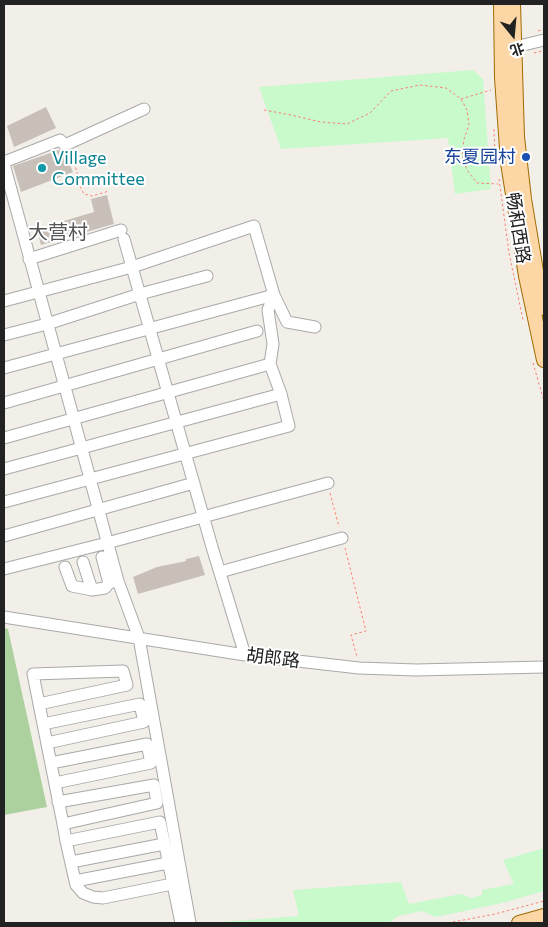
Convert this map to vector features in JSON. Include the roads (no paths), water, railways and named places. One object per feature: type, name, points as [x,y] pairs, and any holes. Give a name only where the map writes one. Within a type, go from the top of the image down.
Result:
[{"type":"main road","name":"畅和西路","points":[[501,4],[508,49],[524,199],[544,308]]},
{"type":"main road","name":"畅和西路","points":[[513,4],[508,49],[507,147],[514,206],[536,327],[544,360]]},
{"type":"main road","points":[[518,923],[544,916]]},
{"type":"street","points":[[508,49],[544,40]]},
{"type":"street","points":[[113,582],[107,543],[4,163],[60,140],[65,145],[144,109]]},
{"type":"street","points":[[4,301],[132,267],[254,226],[274,295],[287,322],[315,327]]},
{"type":"street","points":[[29,259],[122,234],[203,517],[245,655]]},
{"type":"street","points":[[4,336],[140,294],[207,276]]},
{"type":"street","points":[[4,368],[274,295]]},
{"type":"street","points":[[4,502],[289,426],[281,394],[270,364],[273,344],[268,310],[274,295]]},
{"type":"street","points":[[4,403],[257,331]]},
{"type":"street","points":[[4,438],[270,364]]},
{"type":"street","points":[[4,469],[281,394]]},
{"type":"street","points":[[4,536],[194,483]]},
{"type":"street","points":[[4,569],[328,483]]},
{"type":"street","points":[[220,572],[342,538]]},
{"type":"street","points":[[102,557],[139,638],[146,666],[190,923]]},
{"type":"street","points":[[83,562],[92,590]]},
{"type":"street","points":[[65,567],[72,586],[92,590],[105,588],[113,582]]},
{"type":"street","name":"胡郎路","points":[[4,617],[245,655],[359,668],[436,670],[544,667]]},
{"type":"street","points":[[39,704],[127,685],[123,671],[33,674],[46,743],[75,881],[83,893],[103,898],[172,884]]},
{"type":"street","points":[[43,724],[140,704],[144,722],[46,743]]},
{"type":"street","points":[[51,763],[147,744],[151,763],[55,783]]},
{"type":"street","points":[[58,802],[154,785],[157,803],[63,824]]},
{"type":"street","points":[[66,841],[160,822],[181,923]]},
{"type":"street","points":[[71,862],[164,844]]},
{"type":"street","points":[[75,881],[168,863]]},
{"type":"place","name":"东夏园村","points":[[526,157]]},
{"type":"place","name":"Village Committee","points":[[42,168]]},
{"type":"district","name":"大营村","points":[[58,232]]}]
